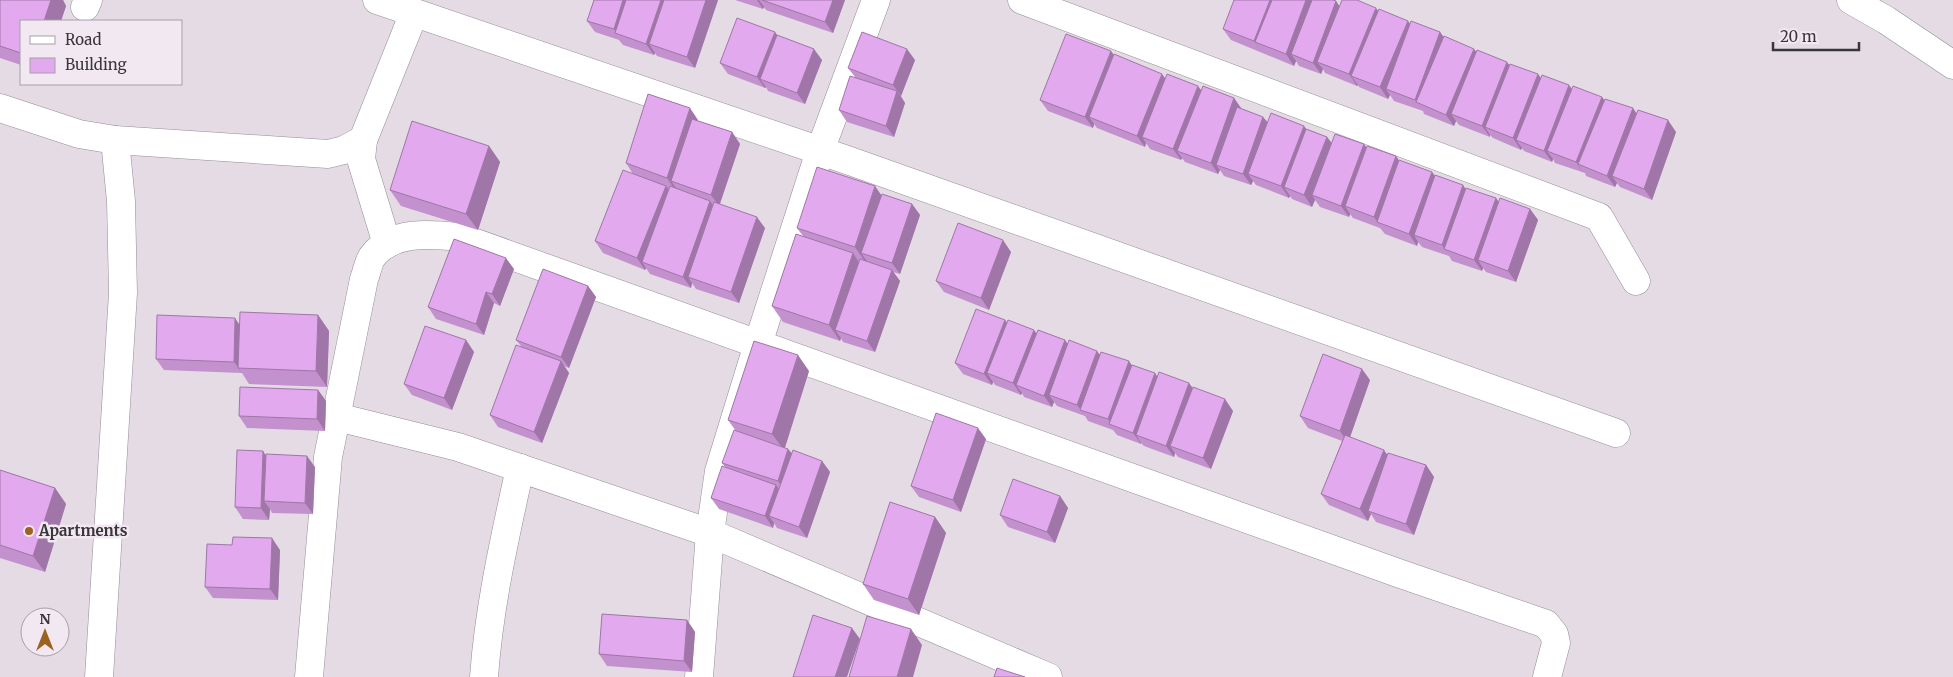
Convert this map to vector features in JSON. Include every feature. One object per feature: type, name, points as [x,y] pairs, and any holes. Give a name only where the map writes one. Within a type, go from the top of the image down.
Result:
[{"type":"street","points":[[377,0],[820,151],[1616,434]]},
{"type":"street","points":[[699,677],[710,533],[719,471],[820,151],[876,0]]},
{"type":"street","points":[[1022,0],[1600,217],[1636,282]]},
{"type":"street","points":[[1851,0],[1886,20],[1953,65]]},
{"type":"street","points":[[387,244],[361,159],[364,140],[414,13]]},
{"type":"street","points":[[0,108],[79,134],[115,140],[328,154],[344,150],[364,140]]},
{"type":"street","points":[[99,677],[123,293],[121,201],[115,140]]},
{"type":"street","points":[[309,677],[327,466],[364,279],[372,258],[387,244],[407,236],[434,235],[459,238],[1546,624],[1554,634],[1556,643],[1547,677]]},
{"type":"street","points":[[337,417],[458,447],[710,533],[1048,677]]},
{"type":"street","points":[[484,677],[487,637],[495,580],[520,468]]},
{"type":"building","points":[[0,0],[51,0],[44,20],[20,20],[20,53],[0,46]]},
{"type":"building","points":[[594,0],[623,0],[614,29],[587,21]]},
{"type":"building","points":[[626,0],[661,0],[646,44],[615,33]]},
{"type":"building","points":[[664,0],[706,0],[687,57],[649,44]]},
{"type":"building","points":[[762,0],[833,0],[825,22]]},
{"type":"building","points":[[1234,0],[1270,0],[1254,41],[1223,29]]},
{"type":"building","points":[[1272,0],[1306,0],[1286,54],[1255,42]]},
{"type":"building","points":[[1312,0],[1336,1],[1313,63],[1291,54]]},
{"type":"building","points":[[1342,0],[1357,0],[1376,8],[1349,74],[1317,62]]},
{"type":"building","points":[[1379,9],[1408,21],[1380,87],[1351,76]]},
{"type":"building","points":[[737,18],[775,32],[757,77],[720,63]]},
{"type":"building","points":[[1411,21],[1440,32],[1415,100],[1386,89]]},
{"type":"building","points":[[862,32],[907,49],[893,85],[848,68]]},
{"type":"building","points":[[1066,34],[1111,51],[1085,117],[1040,100]]},
{"type":"building","points":[[777,35],[814,49],[797,93],[760,79]]},
{"type":"building","points":[[1444,36],[1474,49],[1446,115],[1416,102]]},
{"type":"building","points":[[1477,50],[1507,62],[1482,126],[1451,114]]},
{"type":"building","points":[[1114,54],[1162,74],[1137,136],[1089,117]]},
{"type":"building","points":[[1510,64],[1538,74],[1513,138],[1485,127]]},
{"type":"building","points":[[1167,74],[1198,86],[1173,149],[1142,137]]},
{"type":"building","points":[[1542,75],[1569,85],[1544,151],[1516,140]]},
{"type":"building","points":[[850,76],[897,91],[886,126],[839,110]]},
{"type":"building","points":[[1203,86],[1234,98],[1211,163],[1177,151]]},
{"type":"building","points":[[1573,86],[1602,97],[1576,162],[1547,151]]},
{"type":"building","points":[[648,94],[690,108],[667,178],[626,163]]},
{"type":"building","points":[[1605,99],[1633,108],[1607,176],[1578,164]]},
{"type":"building","points":[[1237,107],[1263,117],[1243,174],[1216,165]]},
{"type":"building","points":[[1638,110],[1668,120],[1644,189],[1612,176]]},
{"type":"building","points":[[1271,113],[1304,126],[1281,186],[1248,174]]},
{"type":"building","points":[[692,119],[732,132],[711,195],[671,181]]},
{"type":"building","points":[[412,121],[489,146],[466,214],[390,190]]},
{"type":"building","points":[[1306,129],[1327,137],[1304,195],[1284,187]]},
{"type":"building","points":[[1335,134],[1364,144],[1341,206],[1312,195]]},
{"type":"building","points":[[1367,146],[1396,156],[1374,217],[1345,206]]},
{"type":"building","points":[[1399,160],[1432,172],[1409,234],[1377,222]]},
{"type":"building","points":[[817,167],[875,186],[855,247],[797,228]]},
{"type":"building","points":[[623,170],[666,186],[637,258],[595,241]]},
{"type":"building","points":[[1435,175],[1463,185],[1442,245],[1414,235]]},
{"type":"building","points":[[670,186],[710,201],[683,277],[642,262]]},
{"type":"building","points":[[1466,188],[1496,198],[1474,260],[1444,249]]},
{"type":"building","points":[[882,194],[912,204],[892,263],[861,253]]},
{"type":"building","points":[[1500,198],[1530,209],[1508,271],[1478,260]]},
{"type":"building","points":[[714,202],[757,217],[731,292],[688,277]]},
{"type":"building","points":[[958,223],[1003,240],[981,298],[936,281]]},
{"type":"building","points":[[796,234],[853,253],[829,325],[772,306]]},
{"type":"building","points":[[454,239],[506,258],[492,294],[486,292],[476,324],[428,307]]},
{"type":"building","points":[[860,259],[892,270],[867,341],[835,330]]},
{"type":"building","points":[[543,269],[588,286],[561,357],[516,340]]},
{"type":"building","points":[[976,309],[1005,320],[984,374],[955,363]]},
{"type":"building","points":[[240,312],[318,315],[316,371],[238,368]]},
{"type":"building","points":[[157,315],[235,318],[234,362],[156,359]]},
{"type":"building","points":[[1008,320],[1034,330],[1013,383],[987,373]]},
{"type":"building","points":[[425,326],[466,340],[444,398],[404,384]]},
{"type":"building","points":[[1038,330],[1065,340],[1044,396],[1016,385]]},
{"type":"building","points":[[1069,340],[1097,351],[1077,405],[1049,395]]},
{"type":"building","points":[[754,341],[798,355],[772,434],[728,420]]},
{"type":"building","points":[[516,345],[561,361],[534,432],[490,415]]},
{"type":"building","points":[[1101,352],[1129,361],[1108,419],[1080,410]]},
{"type":"building","points":[[1323,354],[1362,369],[1340,431],[1300,416]]},
{"type":"building","points":[[1132,365],[1155,373],[1133,433],[1109,424]]},
{"type":"building","points":[[1159,372],[1189,383],[1166,446],[1136,435]]},
{"type":"building","points":[[240,387],[318,390],[317,419],[239,416]]},
{"type":"building","points":[[1193,387],[1225,399],[1203,458],[1170,446]]},
{"type":"building","points":[[936,413],[978,428],[953,500],[911,486]]},
{"type":"building","points":[[734,430],[788,449],[778,481],[722,463]]},
{"type":"building","points":[[1345,435],[1384,450],[1360,509],[1321,494]]},
{"type":"building","points":[[237,450],[263,451],[261,508],[235,507]]},
{"type":"building","points":[[793,450],[822,461],[799,527],[769,516]]},
{"type":"building","points":[[1388,453],[1426,465],[1406,524],[1368,511]]},
{"type":"building","points":[[266,454],[307,456],[305,503],[264,501]]},
{"type":"building","points":[[722,466],[776,485],[765,516],[711,498]]},
{"type":"building","name":"Apartments","points":[[0,470],[55,488],[33,556],[0,545]]},
{"type":"building","points":[[1013,479],[1060,496],[1047,532],[1000,515]]},
{"type":"building","points":[[890,502],[935,517],[908,599],[863,584]]},
{"type":"building","points":[[233,537],[272,538],[270,589],[205,587],[207,544],[232,545]]},
{"type":"building","points":[[602,614],[687,620],[684,661],[599,654]]},
{"type":"building","points":[[813,615],[852,628],[835,677],[793,677]]},
{"type":"building","points":[[867,616],[911,629],[897,677],[849,677]]},
{"type":"building","points":[[997,668],[1025,677],[994,677]]},
{"type":"place","name":"Apartments","points":[[29,531]]}]
